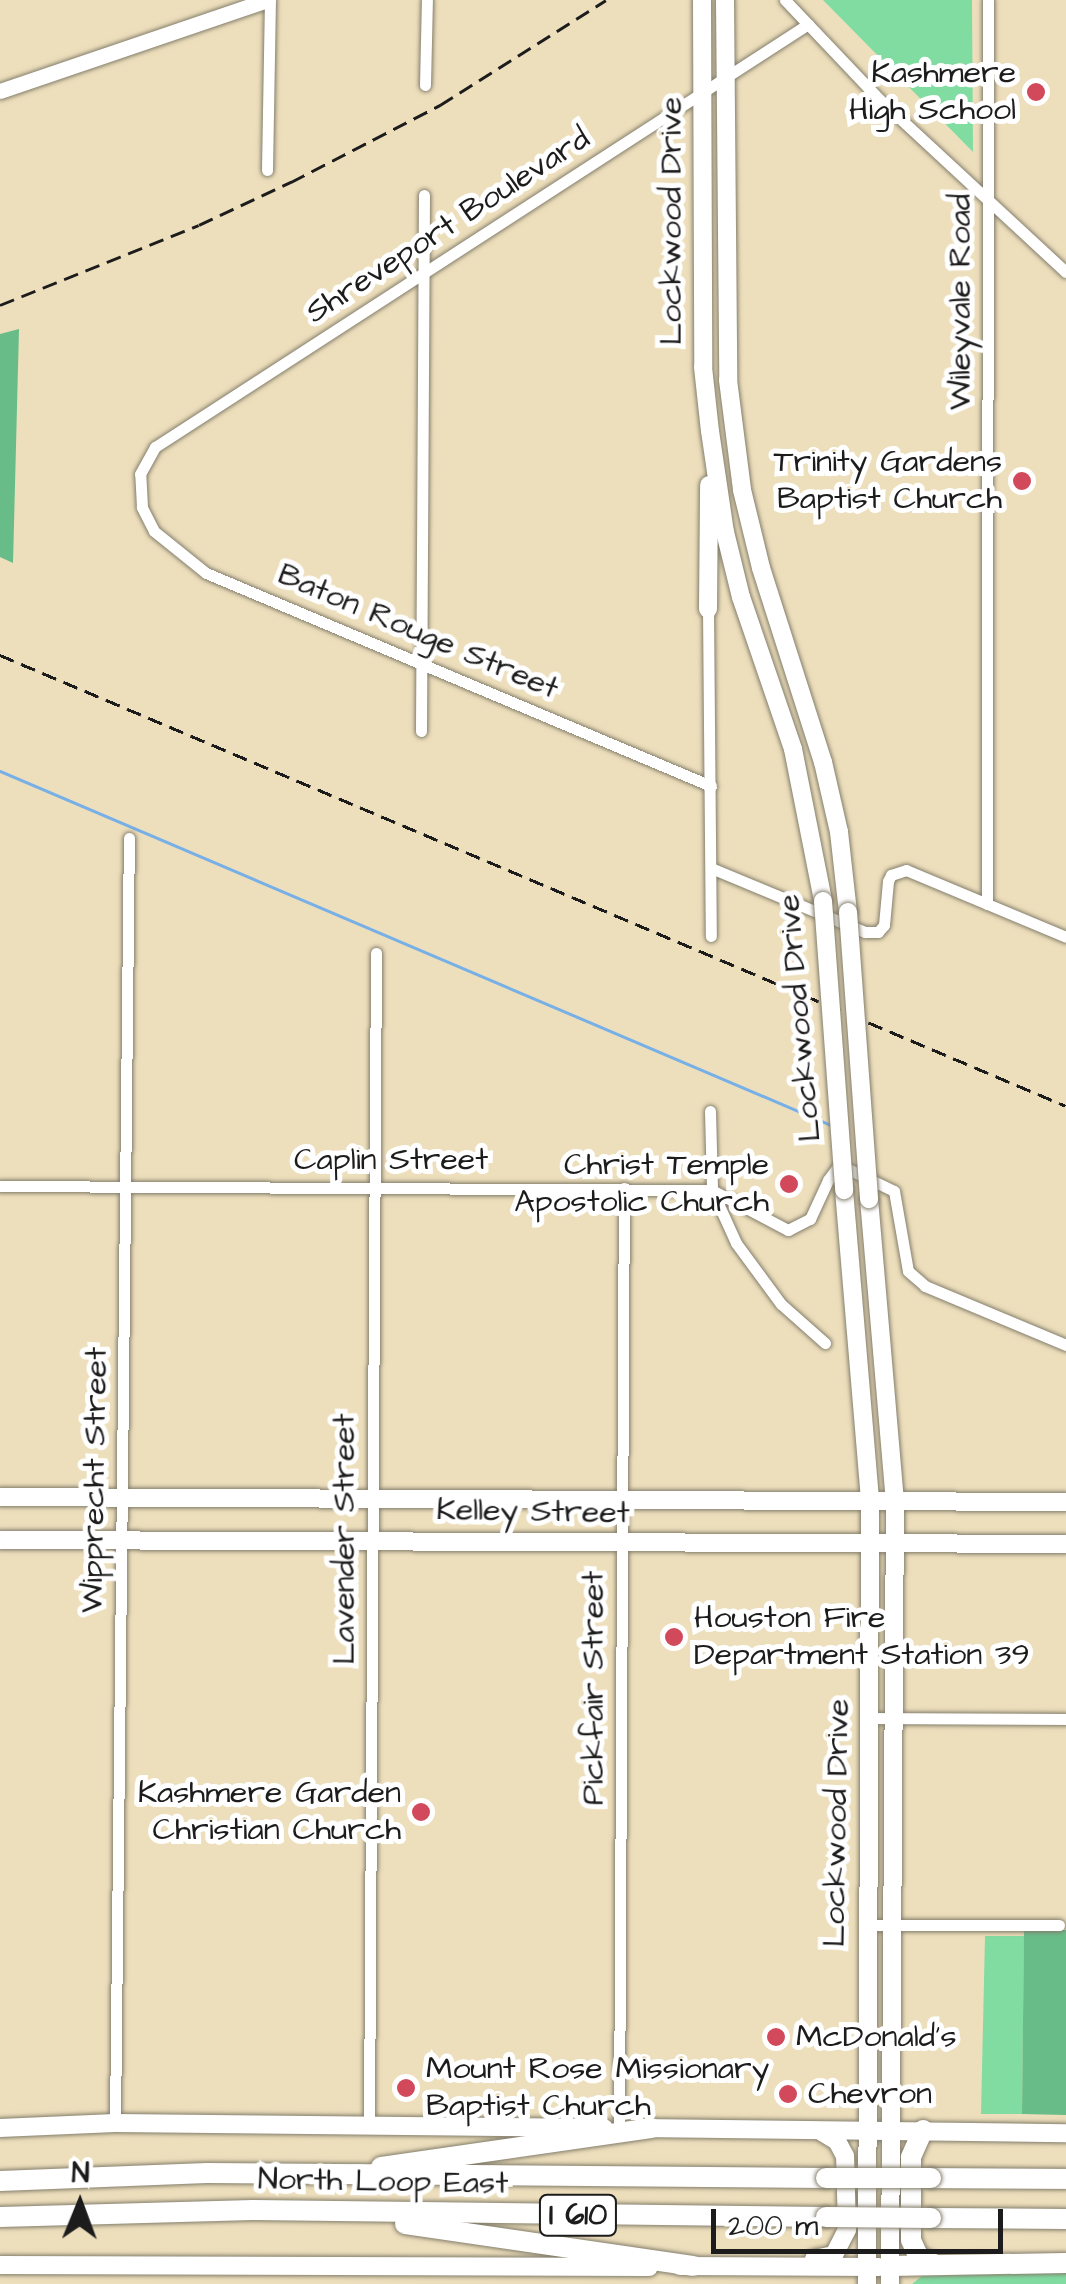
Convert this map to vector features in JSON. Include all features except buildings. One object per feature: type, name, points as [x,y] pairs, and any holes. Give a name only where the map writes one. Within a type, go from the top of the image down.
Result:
[{"type":"highway","points":[[346,2176],[394,2164],[651,2128]]},
{"type":"highway","points":[[923,2130],[911,2157],[911,2240],[918,2256],[932,2264]]},
{"type":"highway","name":"North Loop East","points":[[0,2181],[207,2173],[1066,2179]]},
{"type":"highway","name":"North Loop East","points":[[0,2217],[152,2210],[1066,2219]]},
{"type":"highway","points":[[329,2213],[692,2266]]},
{"type":"highway","points":[[905,2284],[932,2264]]},
{"type":"highway","points":[[890,2275],[932,2264],[1066,2264]]},
{"type":"main road","name":"Lockwood Drive","points":[[702,0],[703,367],[710,431],[728,544],[741,597],[792,749],[823,900],[870,1501],[868,2276]]},
{"type":"main road","name":"Lockwood Drive","points":[[725,0],[728,380],[742,490],[753,535],[823,762],[839,832],[895,1501],[890,2275]]},
{"type":"main road","points":[[702,267],[726,266]]},
{"type":"main road","points":[[708,610],[710,431]]},
{"type":"main road","points":[[728,544],[745,542],[753,535]]},
{"type":"main road","points":[[708,610],[726,596],[741,597]]},
{"type":"main road","name":"Kelley Street","points":[[0,1498],[1066,1502]]},
{"type":"main road","name":"Kelley Street","points":[[0,1540],[1066,1544]]},
{"type":"main road","points":[[825,2130],[869,2102]]},
{"type":"main road","points":[[0,2128],[115,2124],[1066,2133]]},
{"type":"main road","points":[[775,2267],[789,2259],[830,2258],[844,2239],[845,2156],[825,2130]]},
{"type":"main road","points":[[0,2265],[122,2264],[372,2274],[621,2275],[692,2266],[890,2275]]},
{"type":"street","points":[[0,91],[70,71],[269,0],[268,170]]},
{"type":"street","points":[[426,85],[427,0]]},
{"type":"street","points":[[785,0],[990,204],[1066,272]]},
{"type":"street","name":"Wileyvale Road","points":[[987,904],[988,0]]},
{"type":"street","name":"Shreveport Boulevard","points":[[141,489],[140,474],[155,447],[808,24]]},
{"type":"street","points":[[421,731],[424,196]]},
{"type":"street","name":"Baton Rouge Street","points":[[141,489],[142,507],[154,532],[206,573],[711,786]]},
{"type":"street","points":[[708,610],[711,936]]},
{"type":"street","name":"Wipprecht Street","points":[[115,2124],[129,838]]},
{"type":"street","points":[[711,868],[866,932],[878,932],[884,925],[888,882],[898,870],[1066,938]]},
{"type":"street","name":"Lavender Street","points":[[369,2126],[376,953]]},
{"type":"street","points":[[710,1111],[712,1190],[752,1270],[781,1304],[825,1343]]},
{"type":"street","name":"Caplin Street","points":[[0,1186],[712,1190],[788,1230],[810,1219],[828,1180],[839,1168],[888,1186],[898,1199],[908,1271],[926,1286],[1066,1346]]},
{"type":"street","name":"Pickfair Street","points":[[619,2128],[624,1188]]},
{"type":"street","points":[[868,1718],[1066,1719]]},
{"type":"street","points":[[866,1925],[1059,1926]]},
{"type":"street","points":[[122,2264],[122,2284]]},
{"type":"green space","points":[[823,0],[972,0],[973,152]]},
{"type":"green space","points":[[19,329],[13,563],[0,557],[0,334]]},
{"type":"green space","points":[[1024,1929],[1066,1930],[1066,2115],[1022,2114]]},
{"type":"green space","points":[[985,1936],[1024,1936],[1022,2114],[981,2114]]},
{"type":"green space","points":[[1066,2273],[1066,2284],[912,2284],[922,2276]]},
{"type":"waterway","points":[[0,771],[831,1125]]},
{"type":"railway","points":[[0,305],[199,225],[291,182],[440,105],[606,0]]},
{"type":"railway","points":[[0,655],[1066,1106]]},
{"type":"place","name":"Kashmere High School","points":[[1036,92]]},
{"type":"place","name":"Trinity Gardens Baptist Church","points":[[1022,481]]},
{"type":"place","name":"Christ Temple Apostolic Church","points":[[789,1184]]},
{"type":"place","name":"Houston Fire Department Station 39","points":[[674,1637]]},
{"type":"place","name":"Kashmere Garden Christian Church","points":[[421,1812]]},
{"type":"place","name":"McDonald's","points":[[776,2037]]},
{"type":"place","name":"Mount Rose Missionary Baptist Church","points":[[406,2088]]},
{"type":"place","name":"Chevron","points":[[788,2094]]}]
